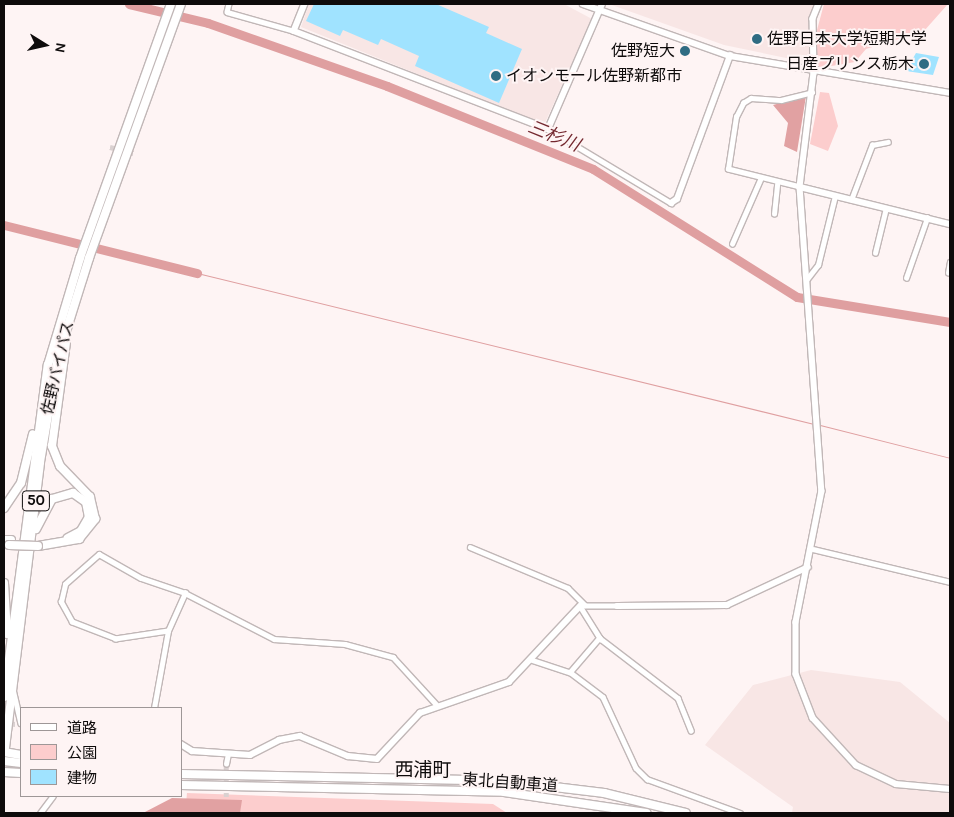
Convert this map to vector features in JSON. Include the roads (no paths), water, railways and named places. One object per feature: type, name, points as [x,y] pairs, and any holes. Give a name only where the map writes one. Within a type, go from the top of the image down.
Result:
[{"type":"highway","name":"佐野バイパス","points":[[4,697],[5,671],[9,658],[40,411],[58,323],[171,4]]},
{"type":"highway","name":"佐野バイパス","points":[[5,750],[48,410],[66,326],[181,4]]},
{"type":"highway","points":[[7,543],[39,544],[79,539],[95,518],[90,497],[60,466],[52,446],[66,326]]},
{"type":"highway","points":[[4,508],[24,474],[40,411]]},
{"type":"highway","points":[[20,632],[41,513],[62,493],[78,494],[86,502],[89,518],[81,531],[66,539],[39,544]]},
{"type":"highway","points":[[4,583],[8,602],[9,658]]},
{"type":"highway","points":[[5,750],[20,755]]},
{"type":"highway","points":[[4,761],[20,762]]},
{"type":"highway","points":[[4,772],[20,774]]},
{"type":"highway","name":"東北自動車道","points":[[182,774],[505,781],[604,793],[686,813]]},
{"type":"highway","name":"東北自動車道","points":[[182,785],[504,792],[646,813]]},
{"type":"street","points":[[229,4],[227,12],[294,31],[548,129],[672,203],[677,199],[730,56]]},
{"type":"street","points":[[294,31],[305,4]]},
{"type":"street","points":[[583,4],[730,56],[814,73],[950,93]]},
{"type":"street","points":[[548,129],[602,4]]},
{"type":"street","points":[[819,4],[813,18],[814,73],[800,187],[806,279],[819,418],[822,491],[796,622],[794,660],[813,718],[832,744],[877,776],[907,786],[950,789]]},
{"type":"street","points":[[812,92],[781,100],[752,98],[743,103],[736,117],[728,169],[760,180],[800,187],[950,224]]},
{"type":"street","points":[[852,200],[872,145],[888,142]]},
{"type":"street","points":[[732,244],[760,180]]},
{"type":"street","points":[[774,214],[777,183]]},
{"type":"street","points":[[806,279],[818,265],[835,196]]},
{"type":"street","points":[[875,253],[886,208]]},
{"type":"street","points":[[906,278],[928,218]]},
{"type":"street","points":[[948,273],[950,262]]},
{"type":"street","points":[[470,547],[568,588],[583,605],[599,638],[678,698],[691,730]]},
{"type":"street","points":[[812,549],[950,582]]},
{"type":"street","points":[[168,631],[116,639],[72,622],[61,602],[65,584],[99,554],[162,589],[185,593],[274,639],[345,644],[394,657],[436,704]]},
{"type":"street","points":[[182,745],[192,751],[228,754],[260,753],[278,740],[300,736],[348,756],[376,758],[420,713],[436,704],[498,688],[532,660],[583,605],[726,605],[808,567]]},
{"type":"street","points":[[154,707],[168,631],[185,593]]},
{"type":"street","points":[[570,672],[599,638]]},
{"type":"street","points":[[532,660],[570,672],[603,697],[636,768],[647,779],[732,812],[740,813]]},
{"type":"street","points":[[12,687],[18,695],[20,724]]},
{"type":"street","points":[[226,764],[228,754]]},
{"type":"street","points":[[40,813],[52,797]]},
{"type":"waterway","name":"三杉川","points":[[129,4],[208,23],[387,86],[593,169],[797,297],[950,322]]},
{"type":"waterway","points":[[4,225],[197,273]]},
{"type":"waterway","points":[[197,273],[814,424]]},
{"type":"waterway","points":[[820,425],[950,458]]},
{"type":"tunnel","points":[[110,147],[134,153]]},
{"type":"tunnel","points":[[4,723],[16,724]]},
{"type":"tunnel","points":[[226,764],[226,797]]},
{"type":"place","name":"佐野日本大学短期大学","points":[[757,39]]},
{"type":"place","name":"佐野短大","points":[[685,51]]},
{"type":"place","name":"日産プリンス栃木","points":[[924,64]]},
{"type":"place","name":"イオンモール佐野新都市","points":[[496,76]]},
{"type":"district","name":"西浦町","points":[[423,771]]}]
